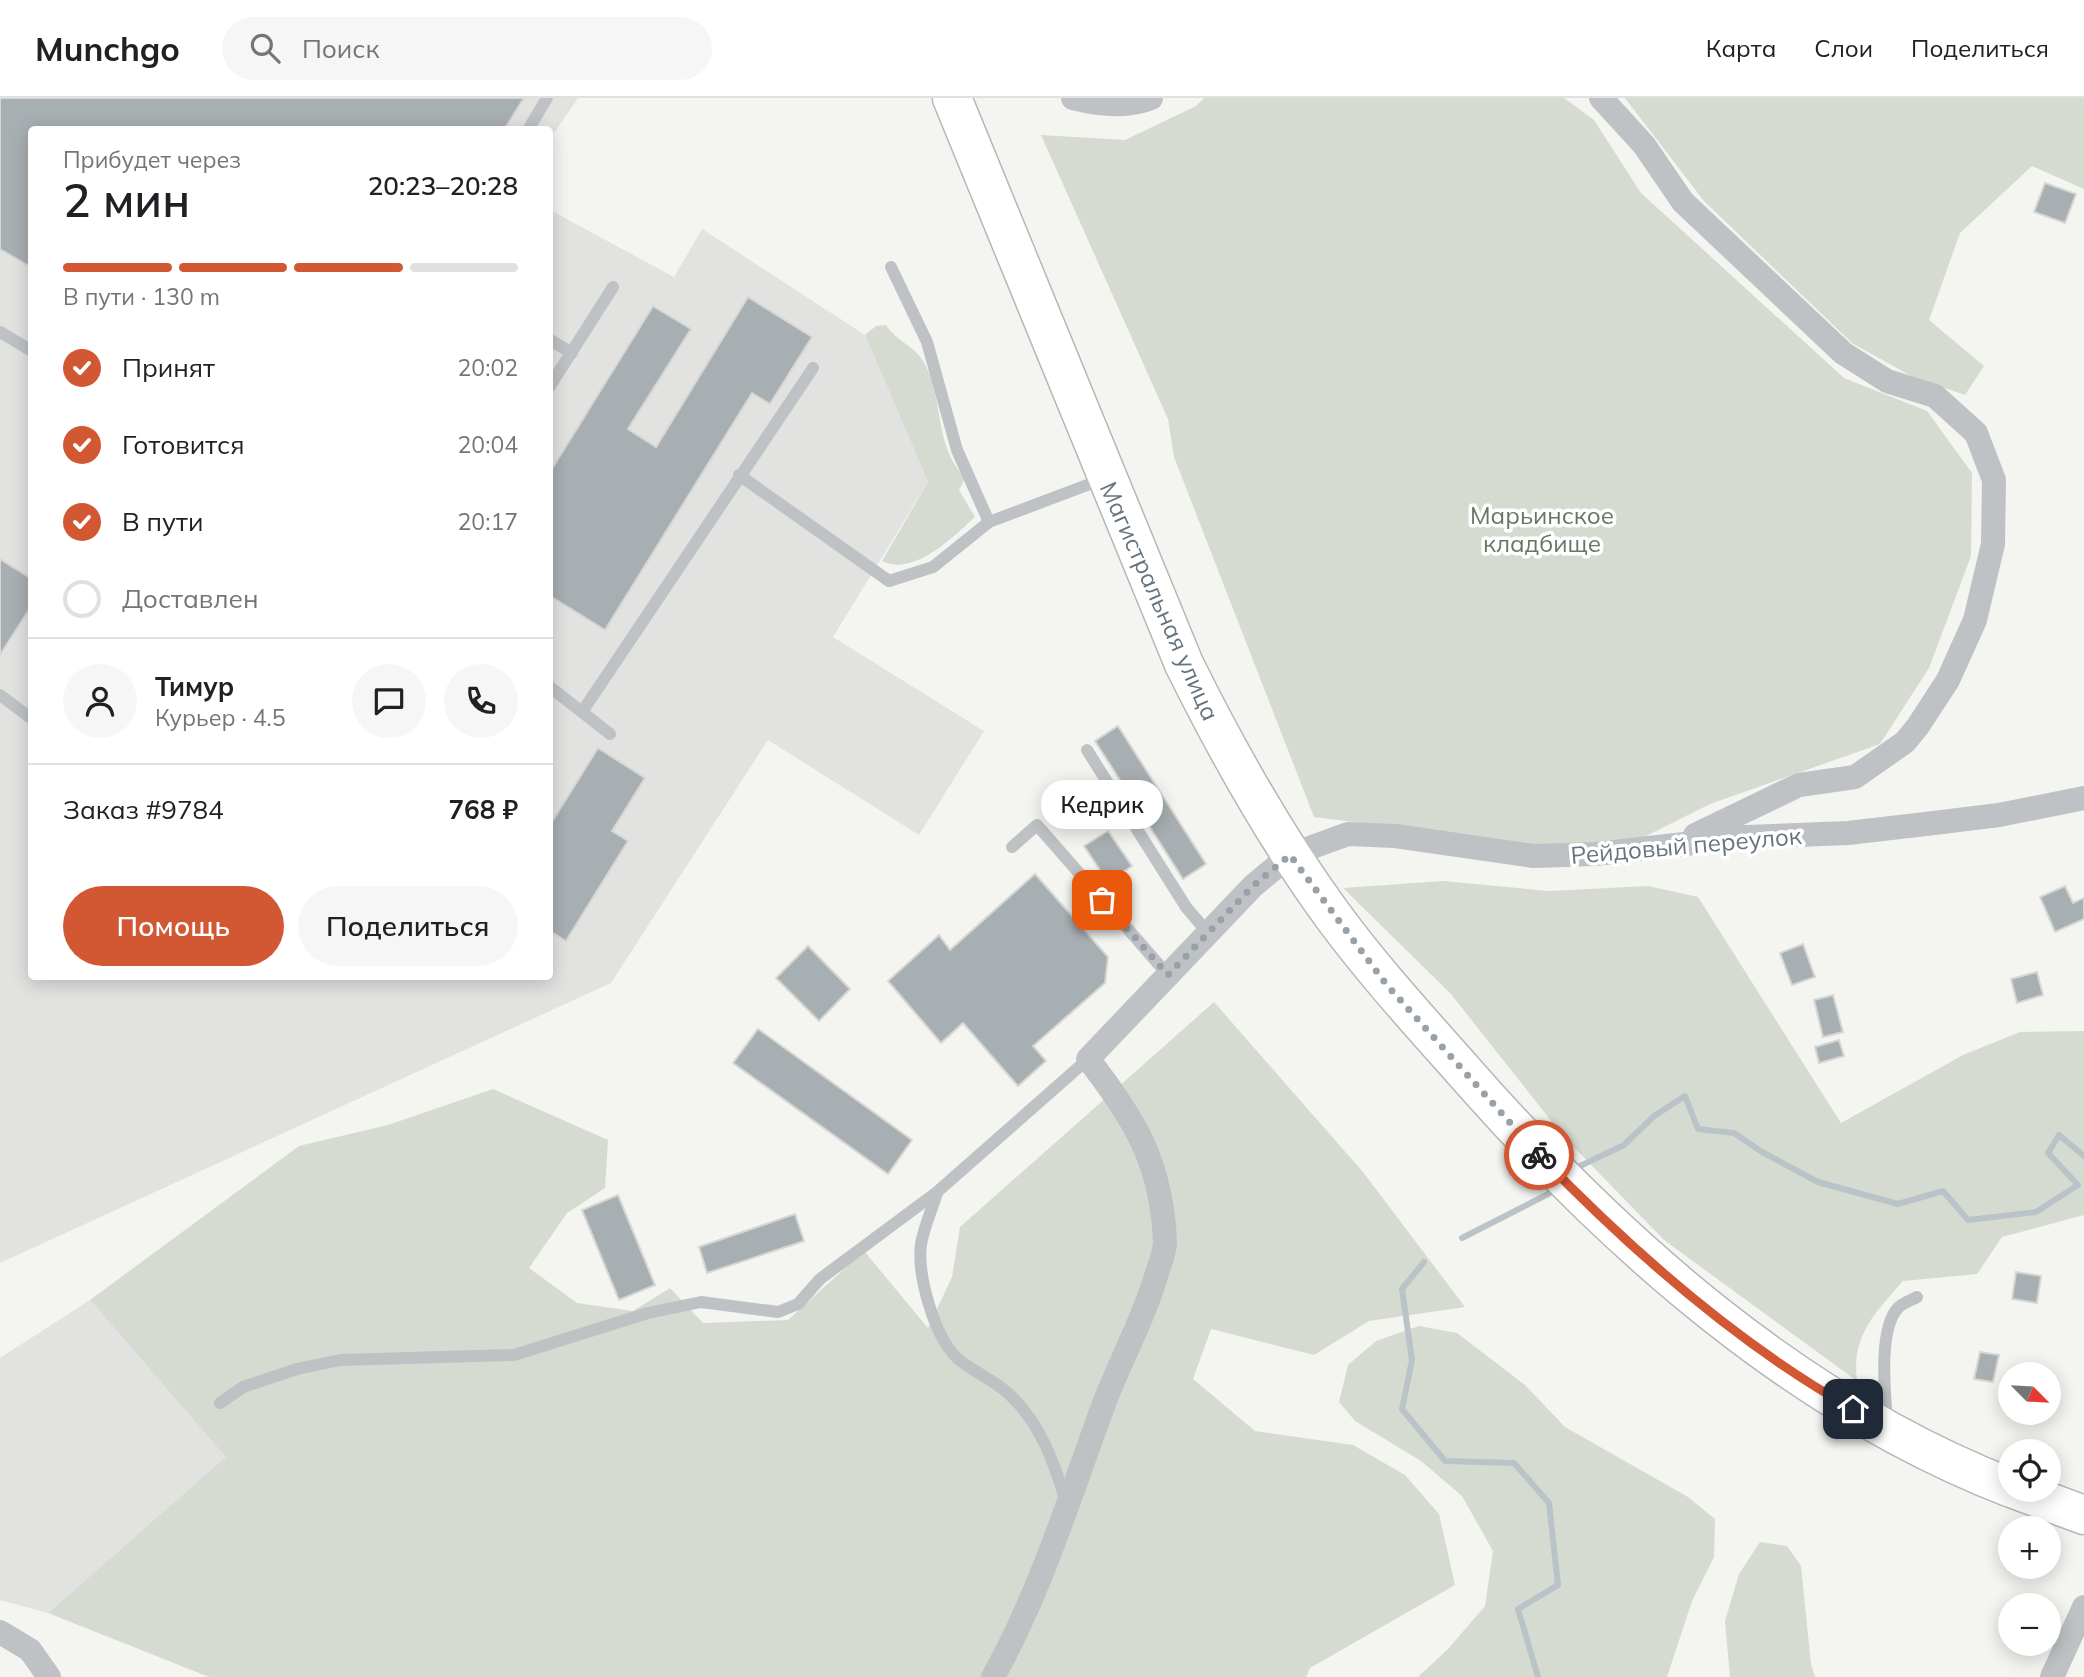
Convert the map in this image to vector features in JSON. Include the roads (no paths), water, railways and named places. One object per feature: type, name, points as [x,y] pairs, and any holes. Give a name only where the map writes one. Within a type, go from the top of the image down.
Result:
[{"type":"main road","name":"Магистральная улица","points":[[952,98],[1105,478],[1184,664],[1211,719],[1290,855],[1386,984],[1508,1122],[1572,1188],[1632,1244],[1727,1322],[1836,1399],[1928,1452],[1998,1483]]},
{"type":"main road","name":"Магистральная улица","points":[[2047,1502],[2084,1516]]},
{"type":"street","points":[[1073,98],[1094,104],[1142,102],[1151,98]]},
{"type":"street","points":[[1601,98],[1644,145],[1682,202],[1843,354],[1886,381],[1935,396],[1976,433],[1994,480],[1993,544],[1975,620],[1948,680],[1905,742],[1855,777],[1799,785],[1706,831],[1654,847]]},
{"type":"street","name":"Рейдовый переулок","points":[[1290,855],[1348,834],[1395,835],[1534,856],[1595,854],[1999,816],[2084,798]]},
{"type":"street","points":[[993,1677],[1020,1628],[1068,1508],[1106,1399],[1145,1312],[1165,1245],[1157,1175],[1127,1109],[1088,1059],[1253,886],[1290,855]]},
{"type":"street","points":[[2052,1677],[2082,1618]]},
{"type":"street","points":[[0,1632],[30,1650],[48,1677]]},
{"type":"lane","points":[[530,126],[547,98]]},
{"type":"lane","points":[[891,267],[927,342],[957,450],[989,522]]},
{"type":"lane","points":[[553,381],[613,287]]},
{"type":"lane","points":[[0,332],[28,349]]},
{"type":"lane","points":[[553,342],[572,352]]},
{"type":"lane","points":[[582,712],[813,368]]},
{"type":"lane","points":[[739,475],[889,581],[933,566],[989,522],[1105,478]]},
{"type":"lane","points":[[553,689],[610,734]]},
{"type":"lane","points":[[0,695],[28,716]]},
{"type":"lane","points":[[1087,750],[1186,907],[1208,933]]},
{"type":"lane","points":[[1012,847],[1037,825],[1168,975]]},
{"type":"lane","points":[[220,1403],[243,1387],[297,1368],[340,1360],[514,1355],[648,1313],[701,1302],[778,1312],[798,1304],[820,1279],[937,1192],[1088,1059]]},
{"type":"lane","points":[[937,1192],[921,1245],[927,1298],[938,1333],[957,1358],[1009,1394],[1029,1419],[1049,1449],[1068,1508]]},
{"type":"lane","points":[[1888,1429],[1884,1376],[1888,1330],[1898,1308],[1917,1297]]},
{"type":"waterway","points":[[1580,1166],[1624,1145],[1654,1116],[1685,1096],[1698,1129],[1734,1133],[1762,1152],[1818,1182],[1898,1204],[1943,1191],[1968,1220],[2036,1212],[2078,1185],[2048,1153],[2059,1135],[2084,1156]]},
{"type":"waterway","points":[[1462,1238],[1550,1193]]},
{"type":"waterway","points":[[1424,1262],[1402,1289],[1412,1360],[1402,1409],[1445,1461],[1514,1463],[1549,1503],[1558,1585],[1518,1609],[1538,1677]]},
{"type":"place","name":"Кедрик","points":[[1102,900]]},
{"type":"park label","name":"Марьинское кладбище","points":[[1542,529]]}]
